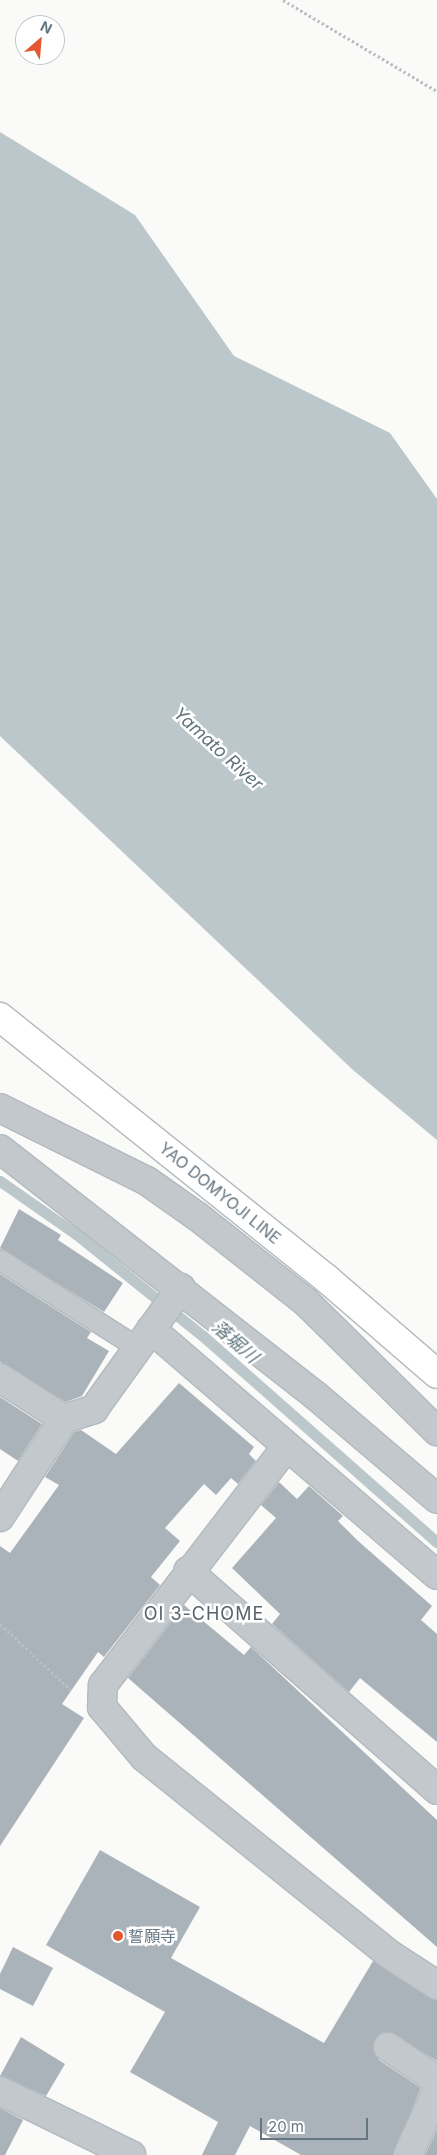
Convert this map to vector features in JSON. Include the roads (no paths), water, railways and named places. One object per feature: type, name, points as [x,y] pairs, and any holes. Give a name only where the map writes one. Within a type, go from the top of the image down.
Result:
[{"type":"main road","name":"YAO DOMYOJI LINE","points":[[0,1017],[327,1279],[437,1374]]},
{"type":"street","points":[[0,1108],[147,1181],[306,1302],[437,1431]]},
{"type":"street","points":[[0,1149],[437,1499]]},
{"type":"street","points":[[306,1302],[327,1279]]},
{"type":"street","points":[[0,1517],[64,1419],[94,1409],[178,1292]]},
{"type":"street","points":[[149,1333],[287,1446],[437,1575]]},
{"type":"street","points":[[0,1378],[64,1419]]},
{"type":"street","points":[[287,1446],[188,1571],[104,1685],[102,1707],[144,1757],[389,1954],[437,1985]]},
{"type":"street","points":[[188,1571],[437,1790]]},
{"type":"street","points":[[388,2047],[437,2080]]},
{"type":"street","points":[[0,2091],[131,2155]]},
{"type":"street","points":[[408,2155],[437,2091]]},
{"type":"lane","points":[[0,1260],[149,1333]]},
{"type":"water","name":"Yamato River","points":[[0,132],[135,215],[234,356],[390,433],[437,499],[437,1140],[353,1070],[0,736]]},
{"type":"waterway","name":"落堀川","points":[[0,1181],[76,1234],[203,1336],[437,1542]]},
{"type":"place","name":"誓願寺","points":[[118,1936]]},
{"type":"district","name":"OI 3-CHOME","points":[[204,1614]]}]
